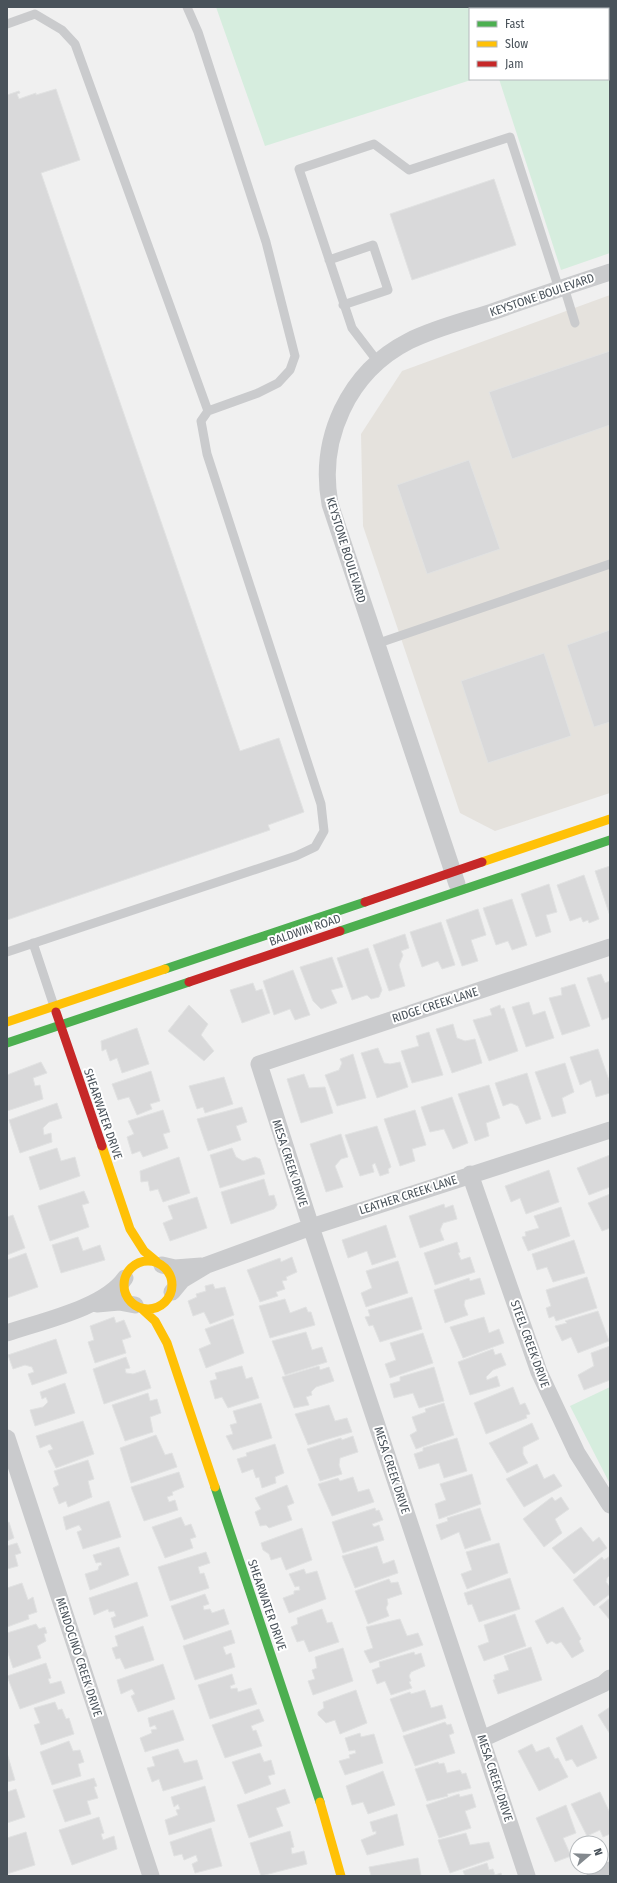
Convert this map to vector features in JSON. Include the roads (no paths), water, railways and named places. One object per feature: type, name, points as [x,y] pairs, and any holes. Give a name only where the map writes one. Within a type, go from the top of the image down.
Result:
[{"type":"main road","name":"BALDWIN ROAD","points":[[7,1022],[610,819]]},
{"type":"main road","name":"BALDWIN ROAD","points":[[7,1043],[610,840]]},
{"type":"main road","name":"SHEARWATER DRIVE","points":[[54,1006],[130,1229],[144,1251],[159,1263]]},
{"type":"main road","name":"SHEARWATER DRIVE","points":[[127,1274],[132,1253],[130,1229]]},
{"type":"main road","points":[[166,1311],[170,1296],[172,1277],[159,1263],[140,1262],[127,1274],[126,1293],[138,1307],[157,1308],[170,1296]]},
{"type":"main road","name":"SHEARWATER DRIVE","points":[[138,1307],[155,1321],[167,1343],[317,1792],[341,1876]]},
{"type":"main road","name":"SHEARWATER DRIVE","points":[[166,1323],[167,1343]]},
{"type":"street","name":"KEYSTONE BOULEVARD","points":[[460,891],[330,504],[326,473],[330,442],[341,412],[357,385],[378,362],[403,344],[426,334],[610,272]]},
{"type":"street","name":"RIDGE CREEK LANE","points":[[259,1064],[610,947]]},
{"type":"street","name":"MESA CREEK DRIVE","points":[[259,1064],[311,1227],[527,1876]]},
{"type":"street","name":"LEATHER CREEK LANE","points":[[170,1296],[182,1280],[207,1265],[311,1227],[470,1174],[610,1130]]},
{"type":"street","name":"STEEL CREEK DRIVE","points":[[470,1174],[539,1372],[577,1453],[610,1505]]},
{"type":"street","name":"LEATHER CREEK LANE","points":[[159,1263],[180,1268],[207,1265]]},
{"type":"street","points":[[91,1305],[116,1289],[127,1274]]},
{"type":"street","points":[[7,1333],[91,1305],[119,1302],[138,1307]]},
{"type":"street","name":"MENDOCINO CREEK DRIVE","points":[[7,1438],[145,1874]]},
{"type":"street","points":[[482,1739],[602,1684],[610,1678]]},
{"type":"street","points":[[595,1876],[610,1870]]},
{"type":"lane","points":[[7,952],[296,856],[315,847],[324,831],[321,804],[207,454],[201,421],[208,410],[258,393],[278,383],[290,370],[295,356],[266,242],[200,40],[187,7]]},
{"type":"lane","points":[[7,24],[35,14],[62,30],[75,44],[208,410]]},
{"type":"lane","points":[[378,362],[352,328],[328,260],[299,169],[374,144],[409,170],[510,137],[561,288],[575,323]]},
{"type":"lane","points":[[328,260],[373,245],[376,252],[388,290],[344,305]]},
{"type":"lane","points":[[376,644],[610,564]]},
{"type":"lane","points":[[33,943],[54,1006]]}]
